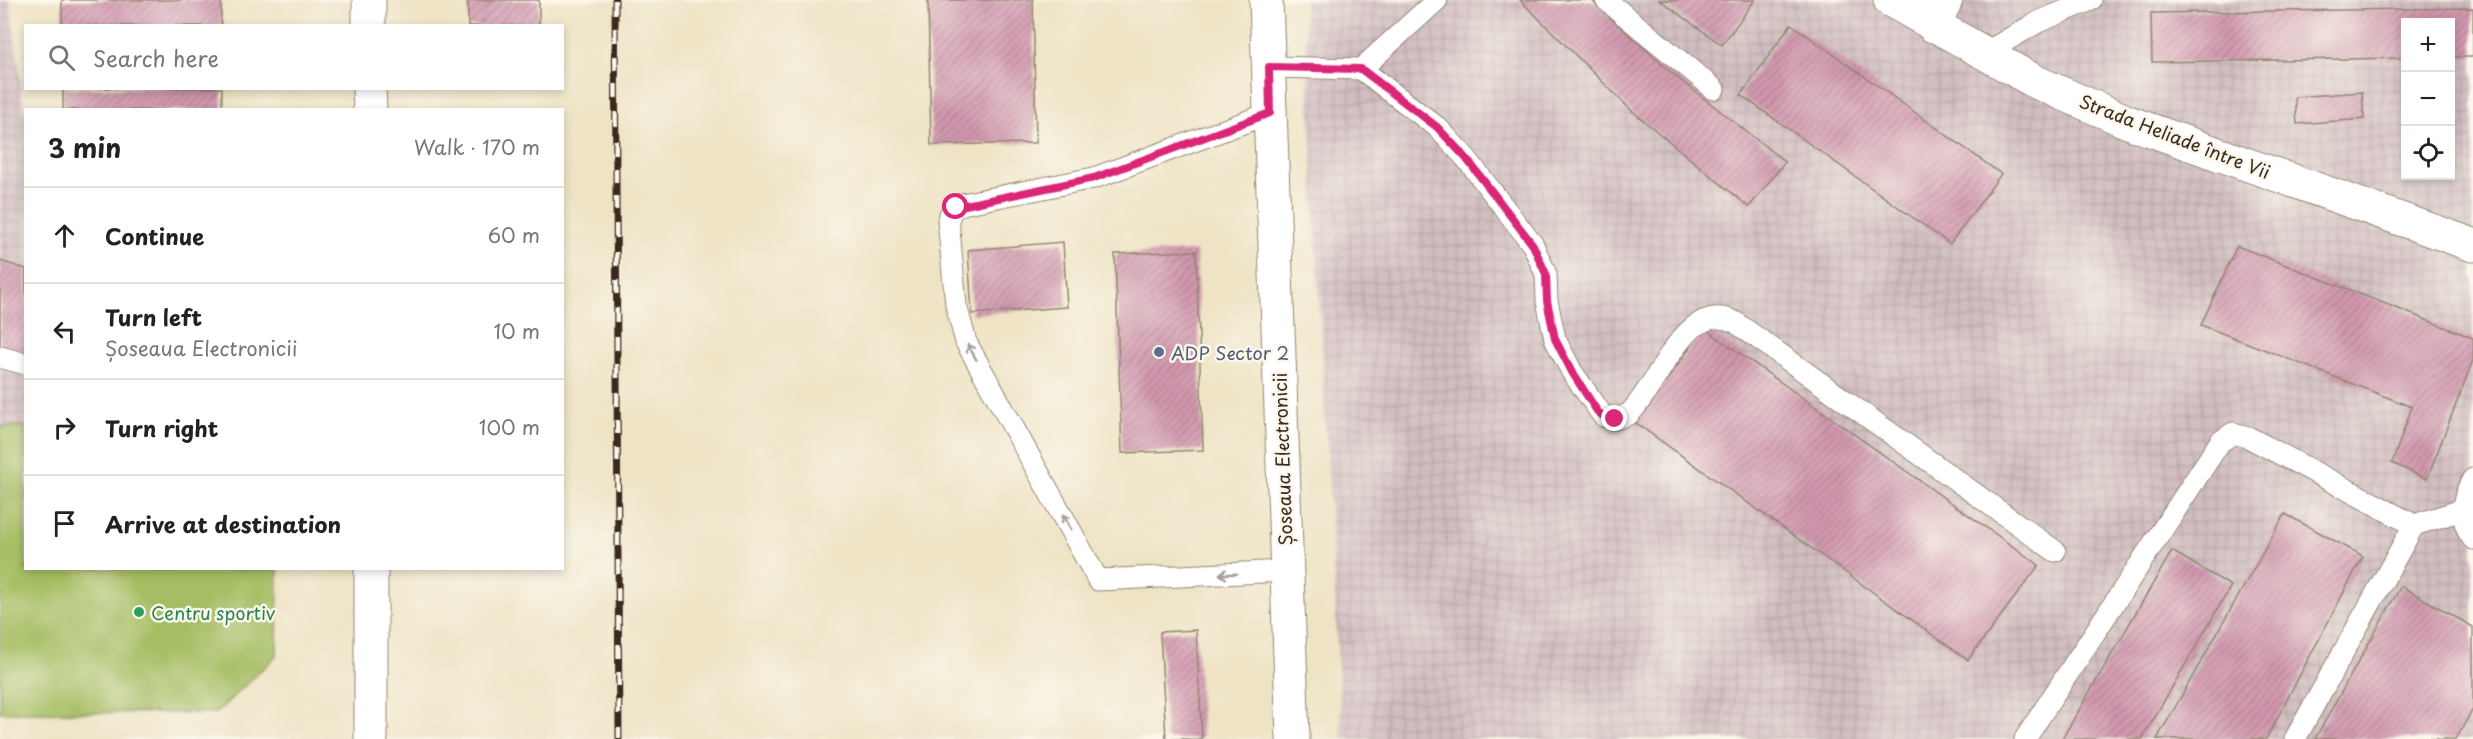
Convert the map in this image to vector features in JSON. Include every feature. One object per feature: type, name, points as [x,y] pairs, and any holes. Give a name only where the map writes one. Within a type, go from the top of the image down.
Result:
[{"type":"street","points":[[369,0],[369,24]]},
{"type":"street","name":"Șoseaua Electronicii","points":[[1266,0],[1293,739]]},
{"type":"street","name":"Strada Heliade între Vii","points":[[1890,0],[1940,13],[1983,54],[2036,82],[2128,122],[2473,245]]},
{"type":"street","points":[[369,90],[370,108]]},
{"type":"street","points":[[371,570],[371,739]]},
{"type":"lane","points":[[1361,69],[1437,0]]},
{"type":"lane","points":[[1606,0],[1714,88]]},
{"type":"lane","points":[[1983,54],[2038,22],[2091,0]]},
{"type":"lane","points":[[1269,67],[1361,69],[1437,127],[1466,158],[1533,245],[1546,274],[1547,301],[1555,339],[1572,372],[1603,416],[1615,419],[1629,414],[1694,325],[1712,316],[1725,318],[1735,322],[2055,551]]},
{"type":"lane","points":[[1270,113],[1094,178],[962,204],[953,210],[948,219],[956,305],[966,342],[1098,579],[1286,571]]},
{"type":"lane","points":[[0,357],[24,363]]},
{"type":"lane","points":[[2025,739],[2220,442],[2233,434],[2248,437],[2414,525]]},
{"type":"lane","points":[[2473,479],[2466,490],[2462,510],[2467,530],[2473,539]]},
{"type":"lane","points":[[2295,739],[2414,525],[2462,510]]},
{"type":"shaded area","points":[[0,0],[10,0],[24,108],[24,426],[0,427]]},
{"type":"shaded area","points":[[1304,0],[2473,0],[2473,739],[1342,739]]},
{"type":"green space","name":"Centru sportiv","points":[[24,426],[24,570],[278,570],[277,655],[216,713],[0,712],[0,427]]},
{"type":"building","points":[[62,0],[221,0],[221,24],[62,24]]},
{"type":"building","points":[[468,0],[539,0],[539,24],[468,24]]},
{"type":"building","points":[[928,0],[1033,0],[1036,143],[931,145]]},
{"type":"building","points":[[1520,0],[1591,0],[1668,70],[1785,162],[1749,207],[1632,111]]},
{"type":"building","points":[[1660,0],[1755,0],[1722,45]]},
{"type":"building","points":[[2473,8],[2473,57],[2455,57],[2455,18],[2401,18],[2401,58],[2152,62],[2151,13]]},
{"type":"building","points":[[1791,24],[2001,174],[1950,244],[1741,95]]},
{"type":"building","points":[[63,90],[222,90],[222,108],[63,108]]},
{"type":"building","points":[[2362,92],[2364,119],[2297,124],[2295,97]]},
{"type":"building","points":[[1063,242],[1067,307],[972,314],[968,250]]},
{"type":"building","points":[[2237,246],[2473,338],[2473,360],[2427,479],[2392,463],[2412,407],[2201,325]]},
{"type":"building","name":"ADP Sector 2","points":[[1196,251],[1203,450],[1122,453],[1115,254]]},
{"type":"building","points":[[0,261],[24,268],[24,353],[0,347]]},
{"type":"building","points":[[1704,328],[2039,565],[1968,660],[1636,423]]},
{"type":"building","points":[[2285,514],[2363,556],[2266,739],[2157,739]]},
{"type":"building","points":[[2172,551],[2231,586],[2142,739],[2062,739]]},
{"type":"building","points":[[2401,586],[2473,627],[2473,709],[2456,739],[2315,739]]},
{"type":"building","points":[[1196,630],[1202,739],[1166,739],[1160,632]]},
{"type":"railway","points":[[615,0],[619,739]]},
{"type":"place","name":"ADP Sector 2","points":[[1159,352]]},
{"type":"place","name":"Centru sportiv","points":[[139,612]]},
{"type":"route","points":[[956,207],[1094,178],[1270,113],[1269,67],[1361,69],[1437,127],[1466,158],[1533,245],[1546,274],[1547,301],[1555,339],[1572,372],[1597,411],[1603,416],[1615,419]]}]
